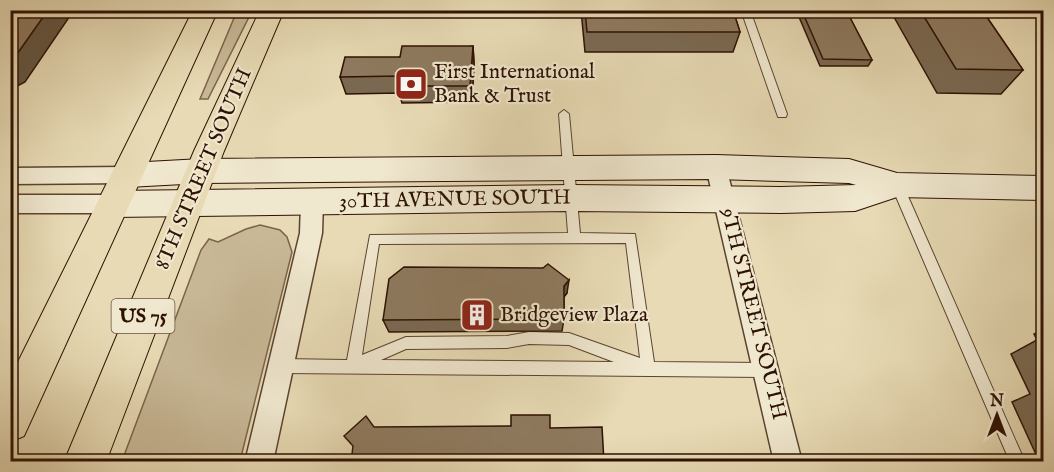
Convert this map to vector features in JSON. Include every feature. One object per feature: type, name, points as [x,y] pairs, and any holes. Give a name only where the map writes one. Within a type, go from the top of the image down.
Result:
[{"type":"main road","points":[[10,422],[206,10]]},
{"type":"main road","name":"8TH STREET SOUTH","points":[[85,462],[188,204],[272,10]]},
{"type":"street","name":"30TH AVENUE SOUTH","points":[[10,176],[120,190],[188,204],[312,202],[571,183],[716,167],[849,171],[897,184],[1044,188]]},
{"type":"street","name":"9TH STREET SOUTH","points":[[716,167],[788,462]]},
{"type":"street","name":"30TH AVENUE SOUTH","points":[[10,204],[120,190],[202,171],[571,183],[724,198],[855,198],[897,184]]},
{"type":"street","points":[[259,462],[311,233],[312,202]]},
{"type":"lane","points":[[745,10],[782,114]]},
{"type":"lane","points":[[564,114],[574,238]]},
{"type":"lane","points":[[897,184],[1018,462]]},
{"type":"lane","points":[[353,365],[374,239],[631,238],[648,368]]},
{"type":"lane","points":[[353,365],[406,343],[507,342],[539,338],[569,339],[648,368]]},
{"type":"lane","points":[[282,366],[766,370]]},
{"type":"shaded area","points":[[237,11],[252,11],[208,99],[200,99]]},
{"type":"shaded area","points":[[260,225],[280,230],[287,237],[292,252],[240,461],[122,461],[201,250],[209,239],[218,242]]},
{"type":"building","points":[[10,10],[48,10],[10,64]]},
{"type":"building","points":[[585,10],[733,10],[740,32],[587,32]]},
{"type":"building","points":[[846,10],[872,60],[823,59],[802,11]]},
{"type":"building","points":[[920,10],[982,10],[1023,70],[956,69]]},
{"type":"building","points":[[402,46],[473,46],[470,86],[398,86],[399,76],[340,77],[345,57],[400,57]]},
{"type":"building","name":"Bridgeview Plaza","points":[[548,264],[569,280],[564,286],[564,319],[383,320],[389,279],[404,267],[543,268]]},
{"type":"building","points":[[1036,340],[1044,340],[1044,354]]},
{"type":"building","points":[[511,415],[550,415],[550,428],[602,427],[604,462],[351,462],[353,446],[344,436],[366,416],[374,427],[511,426]]},
{"type":"place","name":"First International Bank & Trust","points":[[411,84]]},
{"type":"place","name":"Bridgeview Plaza","points":[[477,315]]}]
